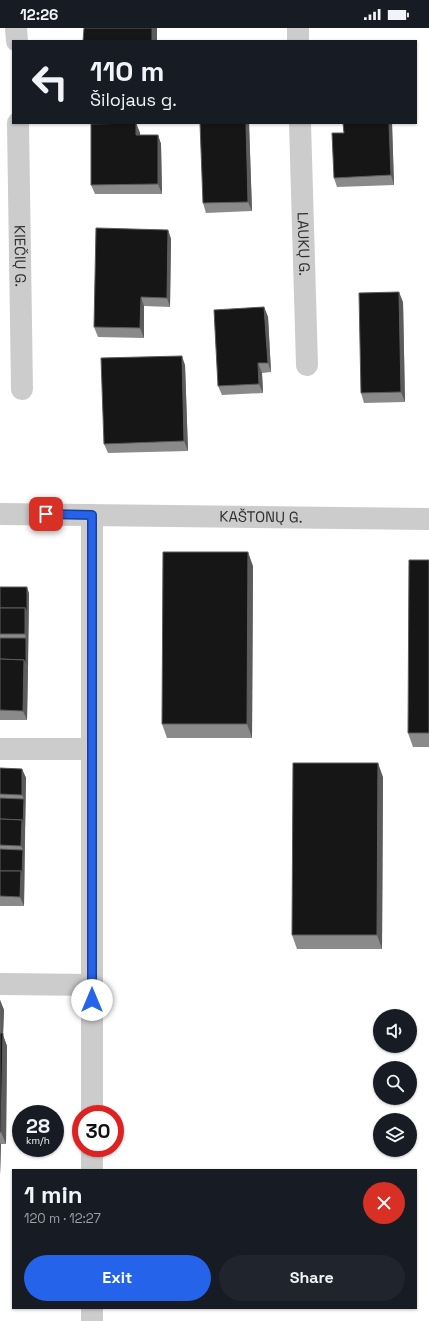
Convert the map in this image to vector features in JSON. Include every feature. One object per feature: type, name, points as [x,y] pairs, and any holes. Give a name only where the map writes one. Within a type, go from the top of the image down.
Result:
[{"type":"street","points":[[16,28],[17,40]]},
{"type":"street","points":[[298,28],[298,40]]},
{"type":"street","name":"KIEČIŲ G.","points":[[18,124],[22,389]]},
{"type":"street","name":"LAUKŲ G.","points":[[300,124],[307,365]]},
{"type":"street","name":"KAŠTONŲ G.","points":[[0,514],[429,519]]},
{"type":"street","points":[[92,515],[92,1105]]},
{"type":"street","points":[[0,749],[92,749]]},
{"type":"street","points":[[0,984],[92,985]]},
{"type":"street","points":[[92,1157],[92,1169]]},
{"type":"street","points":[[92,1309],[92,1321]]},
{"type":"building","points":[[84,28],[152,28],[152,40],[83,40]]},
{"type":"building","points":[[91,124],[136,124],[136,135],[158,135],[158,184],[91,185]]},
{"type":"building","points":[[200,124],[246,124],[248,202],[203,203]]},
{"type":"building","points":[[343,124],[389,124],[391,175],[334,178],[332,133],[344,133]]},
{"type":"building","points":[[96,228],[168,230],[167,298],[141,297],[140,328],[94,327]]},
{"type":"building","points":[[399,292],[401,392],[361,393],[359,293]]},
{"type":"building","points":[[264,307],[268,363],[258,363],[259,384],[218,386],[214,310]]},
{"type":"building","points":[[182,356],[184,441],[104,444],[101,358]]},
{"type":"building","points":[[163,552],[248,552],[247,724],[162,724]]},
{"type":"building","points":[[409,560],[429,560],[429,733],[408,733]]},
{"type":"building","points":[[0,587],[27,587],[27,613],[25,608],[0,608]]},
{"type":"building","points":[[0,608],[25,608],[25,634],[0,634]]},
{"type":"building","points":[[0,638],[26,638],[26,664],[24,660],[0,659]]},
{"type":"building","points":[[0,659],[24,660],[23,711],[0,710]]},
{"type":"building","points":[[293,763],[378,763],[377,935],[292,935]]},
{"type":"building","points":[[0,768],[22,769],[22,795],[0,794]]},
{"type":"building","points":[[0,798],[24,799],[23,824],[22,820],[0,819]]},
{"type":"building","points":[[0,819],[22,820],[21,846],[0,845]]},
{"type":"building","points":[[0,849],[23,850],[22,875],[21,871],[0,871]]},
{"type":"building","points":[[0,871],[21,871],[20,897],[0,896]]},
{"type":"building","points":[[0,1033],[3,1033],[1,1132],[0,1132]]},
{"type":"route","points":[[46,514],[92,515],[92,1000]]}]
